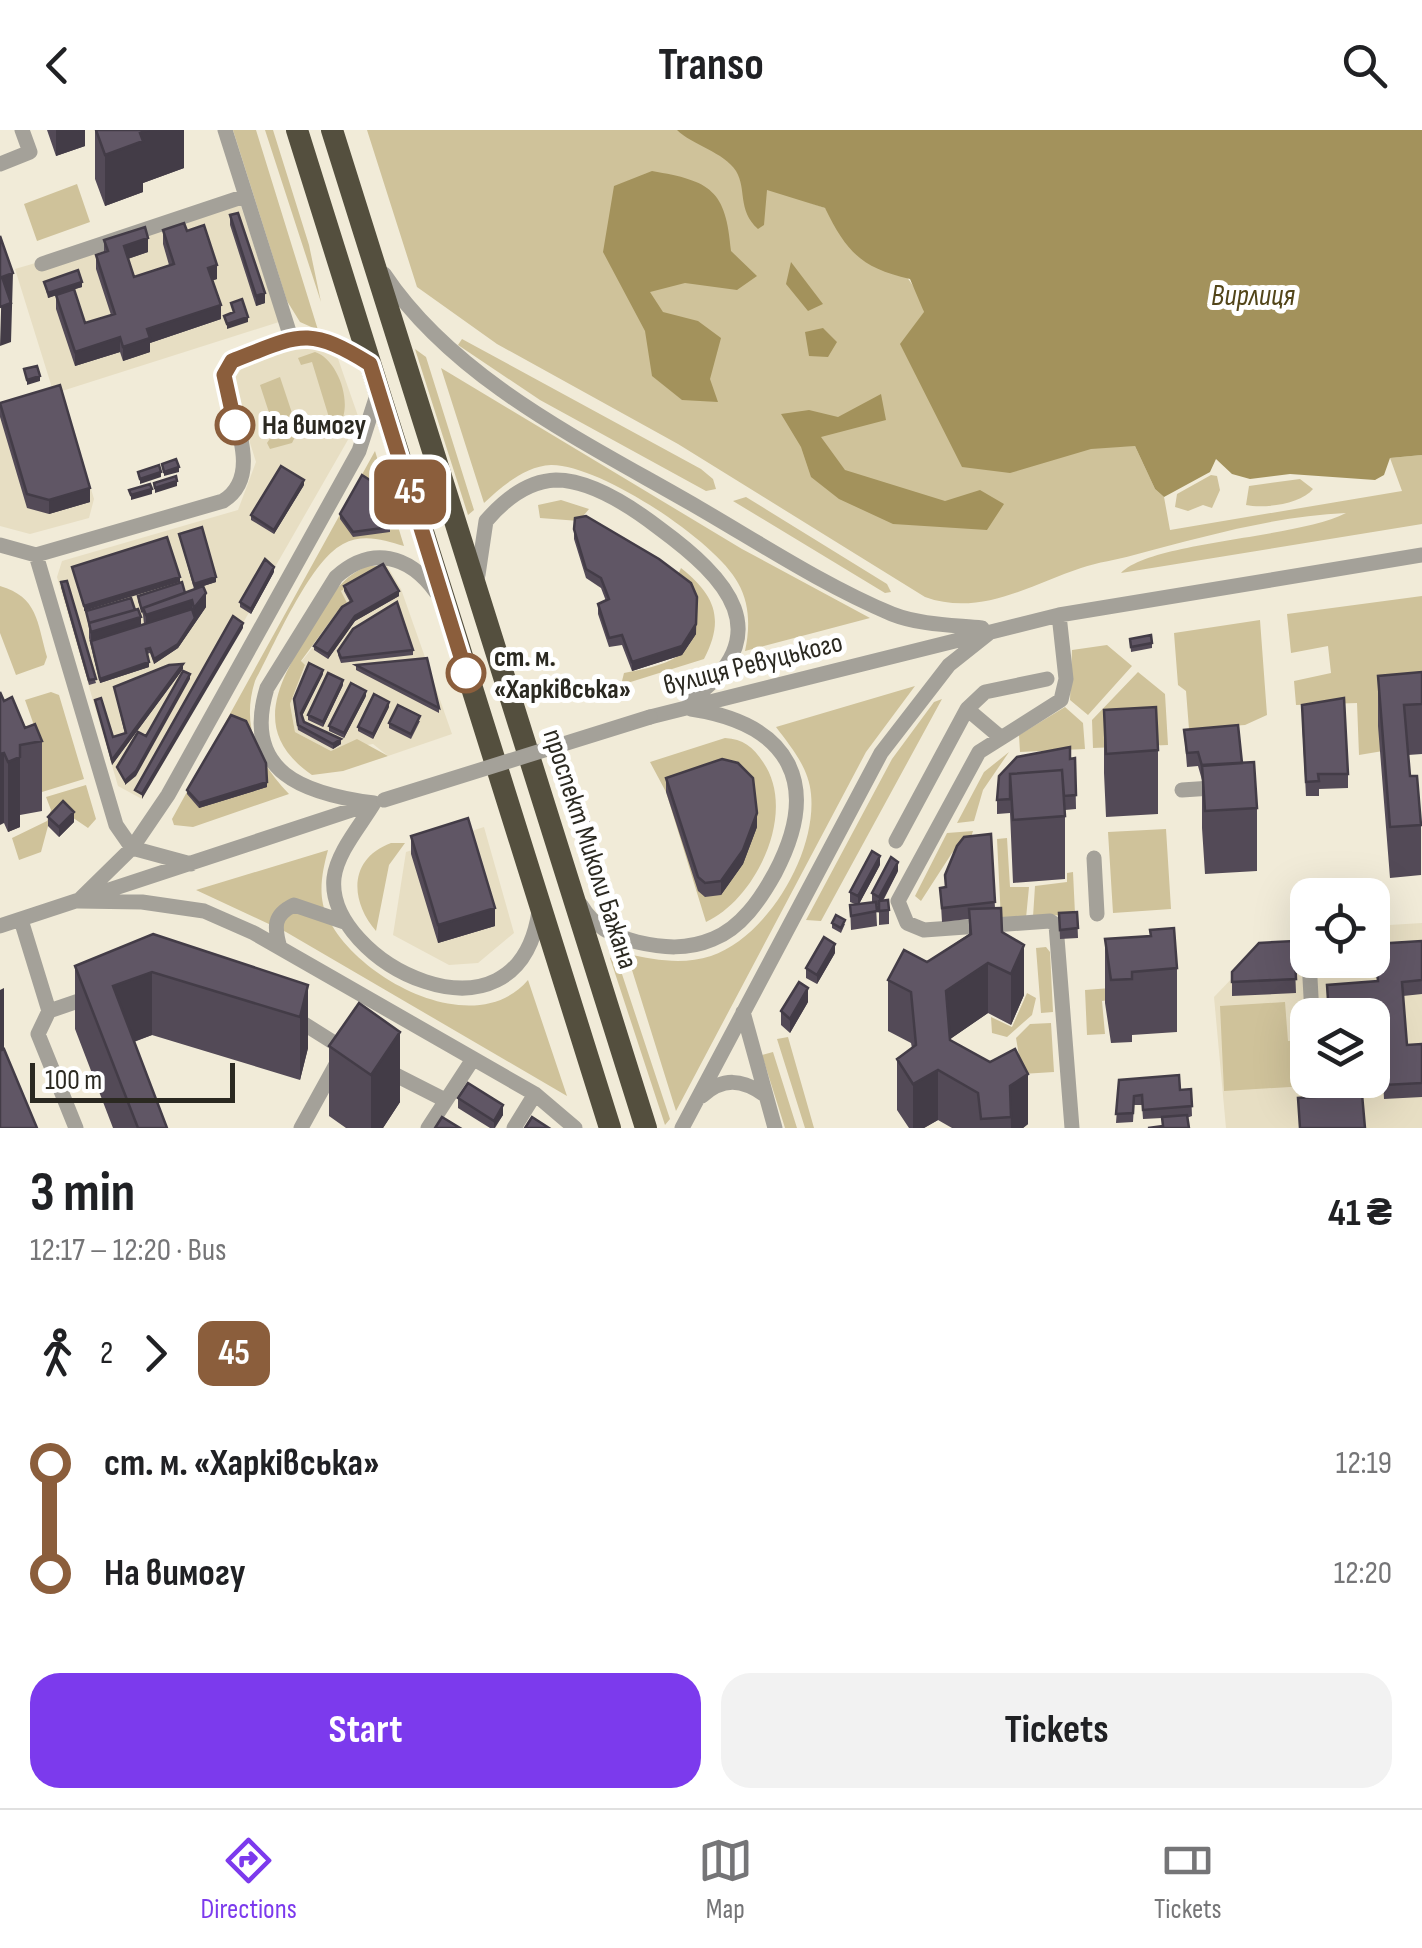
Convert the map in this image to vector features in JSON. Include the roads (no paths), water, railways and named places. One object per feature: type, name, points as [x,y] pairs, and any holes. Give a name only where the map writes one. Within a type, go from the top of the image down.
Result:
[{"type":"highway","points":[[297,130],[610,1128]]},
{"type":"highway","name":"проспект Миколи Бажана","points":[[332,130],[646,1128]]},
{"type":"street","points":[[0,164],[30,152],[22,130]]},
{"type":"street","points":[[224,130],[292,341]]},
{"type":"street","points":[[42,264],[245,196]]},
{"type":"street","points":[[370,253],[402,300],[447,347],[538,412],[631,468],[775,553],[892,614],[912,620],[996,629]]},
{"type":"street","points":[[0,545],[36,555],[210,505],[236,493],[245,473],[224,375],[232,361],[310,335],[326,338],[370,364]]},
{"type":"street","points":[[78,901],[132,848],[168,795],[359,451],[378,391]]},
{"type":"street","points":[[478,594],[478,555],[486,522],[527,487],[559,480],[574,482],[641,515],[714,571],[726,586],[737,619],[731,656],[721,674],[682,707]]},
{"type":"street","points":[[36,555],[111,811],[132,848],[191,864]]},
{"type":"street","name":"вулиця Ревуцького","points":[[0,926],[682,707],[1058,616],[1422,555]]},
{"type":"street","points":[[444,603],[423,574],[400,560],[380,556],[349,565],[336,577],[267,688],[260,720],[262,738],[280,772],[295,784],[332,798],[379,802],[334,876],[336,902],[344,922],[379,956],[427,983],[468,989],[504,978],[520,966],[535,935],[540,902]]},
{"type":"street","points":[[1058,616],[1066,679],[1061,700],[999,736],[971,765],[901,892],[899,909],[907,923],[924,930],[1050,921],[1056,925],[1072,1128]]},
{"type":"street","points":[[682,1128],[880,753],[949,665],[996,629]]},
{"type":"street","points":[[896,841],[967,709],[984,692],[1047,679]]},
{"type":"street","points":[[573,893],[600,928],[623,938],[675,948],[710,941],[735,926],[770,881],[788,848],[798,811],[798,794],[785,760],[764,736],[734,716],[682,707]]},
{"type":"street","points":[[967,709],[999,736]]},
{"type":"street","points":[[1182,790],[1212,788]]},
{"type":"street","points":[[1094,858],[1097,914]]},
{"type":"street","points":[[78,901],[142,902],[204,911],[280,948],[535,1094],[575,1128]]},
{"type":"street","points":[[280,948],[274,927],[281,911],[294,905],[344,922]]},
{"type":"street","points":[[21,920],[49,1011]]},
{"type":"street","points":[[76,1128],[38,1040],[39,1027],[49,1011],[114,989]]},
{"type":"street","points":[[279,1010],[308,1024],[344,1050],[445,1100]]},
{"type":"street","points":[[743,1012],[775,1128]]},
{"type":"street","points":[[301,1128],[344,1050]]},
{"type":"street","points":[[428,1128],[473,1059]]},
{"type":"street","points":[[695,1102],[714,1085],[724,1082],[743,1082],[765,1096]]},
{"type":"street","points":[[514,1128],[535,1094]]},
{"type":"water","name":"Вирлиця","points":[[677,130],[1422,130],[1422,455],[1390,458],[1384,475],[1375,480],[1290,474],[1250,479],[1232,474],[1216,459],[1210,472],[1164,497],[1155,489],[1135,446],[1091,449],[1010,473],[962,467],[900,344],[924,312],[910,279],[880,270],[858,256],[841,237],[825,208],[767,190],[764,225],[758,229],[747,214],[739,178],[731,164]]},
{"type":"water","points":[[652,171],[689,179],[712,192],[725,214],[731,251],[757,276],[737,290],[685,283],[650,292],[663,312],[698,321],[721,338],[710,379],[718,402],[682,400],[652,376],[645,331],[603,252],[614,186]]},
{"type":"water","points":[[791,262],[823,304],[808,311],[786,284]]},
{"type":"water","points":[[823,328],[837,342],[828,357],[809,356],[805,332]]},
{"type":"water","points":[[881,394],[886,420],[821,437],[845,470],[945,501],[980,490],[1004,504],[987,530],[893,524],[839,499],[811,477],[801,447],[781,414],[809,410],[838,417]]},
{"type":"place","name":"На вимогу","points":[[235,425]]},
{"type":"place","name":"ст. м. «Харківська»","points":[[466,673]]}]
